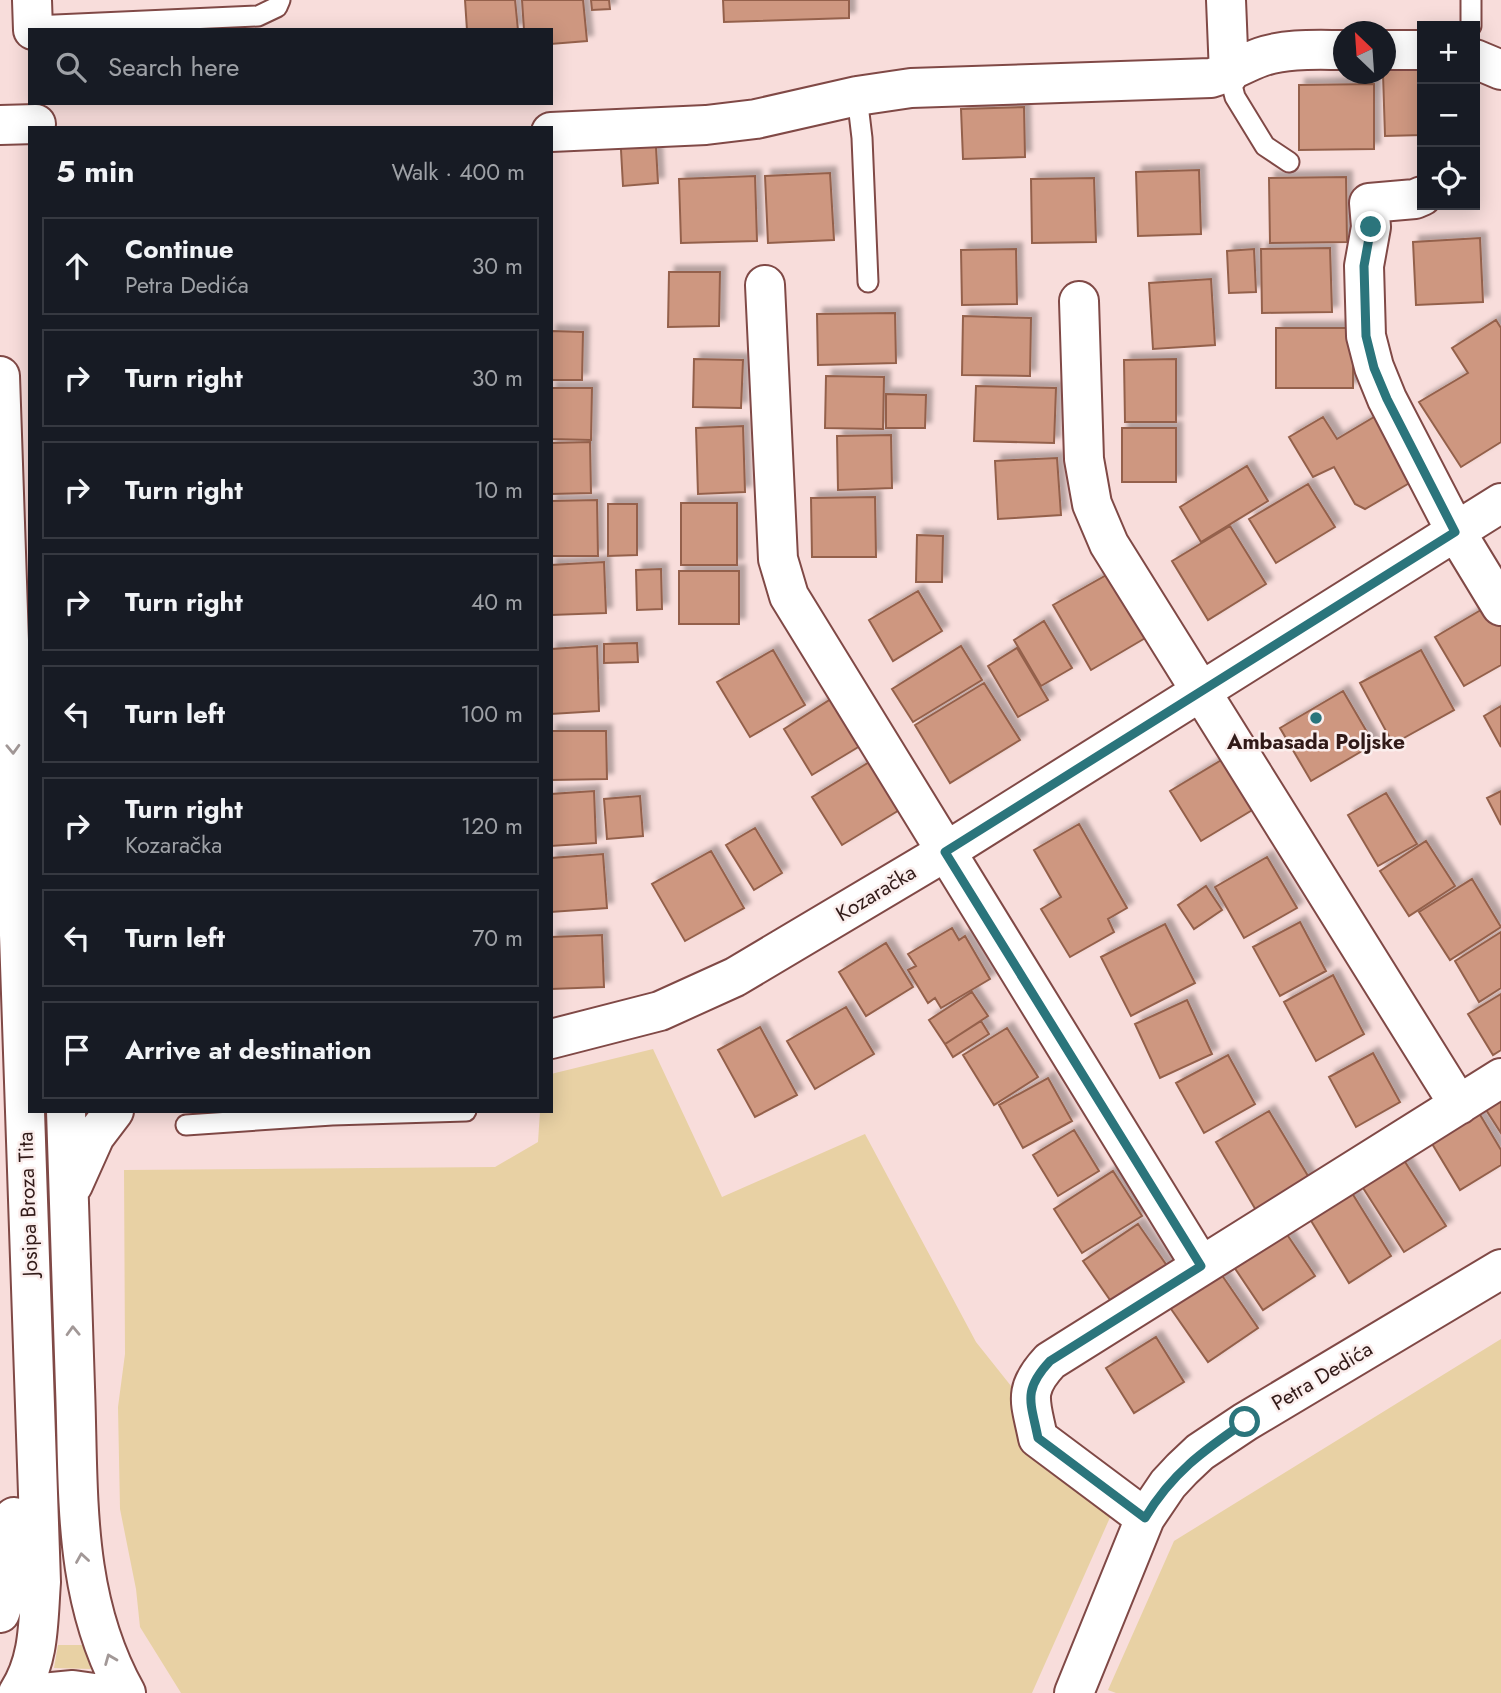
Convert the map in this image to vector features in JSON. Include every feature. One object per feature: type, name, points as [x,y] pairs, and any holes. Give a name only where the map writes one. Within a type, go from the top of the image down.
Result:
[{"type":"street","points":[[1226,0],[1229,74]]},
{"type":"street","points":[[553,132],[706,125],[756,119],[857,96],[911,88],[1211,78],[1229,74],[1262,57],[1284,52],[1333,50]]},
{"type":"street","points":[[1396,50],[1417,50]]},
{"type":"street","points":[[1480,61],[1501,70]]},
{"type":"street","points":[[1417,198],[1368,203],[1371,227],[1364,266],[1366,336],[1374,368],[1387,399],[1455,532],[1501,606]]},
{"type":"street","points":[[765,285],[777,541],[782,577],[789,596],[1201,1266]]},
{"type":"street","points":[[1079,301],[1084,459],[1092,504],[1109,544],[1460,1105]]},
{"type":"street","name":"Josipa Broza Tita","points":[[0,376],[5,656],[18,1061],[41,1582],[35,1658],[18,1693]]},
{"type":"street","name":"Kozaračka","points":[[553,1039],[660,1011],[735,977],[945,852],[1501,503]]},
{"type":"street","points":[[1145,1518],[1038,1438],[1029,1393],[1037,1375],[1050,1361],[1501,1078]]},
{"type":"street","name":"Josipa Broza Tita","points":[[66,1113],[80,1551],[97,1624],[116,1675],[126,1693]]},
{"type":"street","points":[[69,1197],[95,1136],[112,1113]]},
{"type":"street","name":"Petra Dedića","points":[[1074,1693],[1145,1518],[1168,1484],[1200,1452],[1245,1422],[1501,1269]]},
{"type":"street","points":[[0,1613],[13,1574],[15,1500],[21,1460],[35,1424]]},
{"type":"street","points":[[42,1693],[73,1690],[94,1693]]},
{"type":"lane","points":[[33,18],[258,16],[276,7],[280,0]]},
{"type":"lane","points":[[1471,0],[1471,21]]},
{"type":"lane","points":[[1229,74],[1235,97],[1259,138],[1265,146],[1289,162]]},
{"type":"lane","points":[[857,96],[862,138],[868,282]]},
{"type":"lane","points":[[186,1125],[331,1113]]},
{"type":"shaded area","points":[[653,1049],[722,1197],[865,1134],[976,1342],[1112,1513],[1032,1693],[181,1693],[140,1627],[136,1589],[120,1509],[118,1407],[125,1354],[124,1170],[495,1167],[538,1142],[540,1113],[553,1113],[553,1074]]},
{"type":"shaded area","points":[[1501,1339],[1501,1693],[1116,1693],[1108,1690],[1174,1541]]},
{"type":"shaded area","points":[[58,1645],[83,1645],[91,1669],[54,1668]]},
{"type":"building","points":[[465,0],[515,0],[518,28],[467,28]]},
{"type":"building","points":[[522,0],[583,0],[587,41],[553,44],[553,28],[524,28]]},
{"type":"building","points":[[591,0],[609,0],[610,9],[592,10]]},
{"type":"building","points":[[723,0],[849,0],[849,18],[724,22]]},
{"type":"building","points":[[1417,68],[1417,135],[1385,136],[1383,84],[1396,84],[1396,69]]},
{"type":"building","points":[[1374,84],[1374,149],[1299,150],[1299,85]]},
{"type":"building","points":[[1024,107],[1025,157],[963,159],[961,109]]},
{"type":"building","points":[[655,130],[658,183],[623,186],[620,132]]},
{"type":"building","points":[[1199,170],[1201,234],[1138,236],[1136,172]]},
{"type":"building","points":[[830,173],[834,240],[768,243],[765,176]]},
{"type":"building","points":[[755,176],[757,241],[681,243],[679,179]]},
{"type":"building","points":[[1346,177],[1347,242],[1270,243],[1269,178]]},
{"type":"building","points":[[1094,178],[1096,242],[1032,243],[1031,179]]},
{"type":"building","points":[[1480,238],[1483,302],[1416,305],[1413,242]]},
{"type":"building","points":[[1330,248],[1332,312],[1262,313],[1261,249]]},
{"type":"building","points":[[1016,249],[1017,304],[962,305],[961,250]]},
{"type":"building","points":[[1254,249],[1256,292],[1229,293],[1227,251]]},
{"type":"building","points":[[669,272],[720,272],[719,326],[668,327]]},
{"type":"building","points":[[1211,279],[1215,345],[1153,349],[1149,283]]},
{"type":"building","points":[[895,313],[896,363],[818,365],[817,314]]},
{"type":"building","points":[[963,316],[1031,318],[1030,376],[962,375]]},
{"type":"building","points":[[1496,320],[1501,328],[1501,442],[1461,467],[1419,402],[1468,373],[1452,348]]},
{"type":"building","points":[[1276,328],[1353,328],[1353,388],[1276,388]]},
{"type":"building","points":[[553,331],[583,332],[582,380],[553,380]]},
{"type":"building","points":[[694,359],[743,360],[741,408],[693,407]]},
{"type":"building","points":[[1176,359],[1176,422],[1125,422],[1124,360]]},
{"type":"building","points":[[826,376],[884,377],[883,429],[825,428]]},
{"type":"building","points":[[976,386],[1056,388],[1054,443],[974,441]]},
{"type":"building","points":[[553,388],[592,388],[591,440],[553,439]]},
{"type":"building","points":[[886,394],[926,395],[925,428],[886,428]]},
{"type":"building","points":[[1379,414],[1418,478],[1365,509],[1355,504],[1334,467],[1313,477],[1289,437],[1323,417],[1337,439]]},
{"type":"building","points":[[743,426],[745,492],[698,494],[696,428]]},
{"type":"building","points":[[1122,428],[1176,428],[1176,482],[1122,482]]},
{"type":"building","points":[[891,435],[892,488],[838,490],[837,436]]},
{"type":"building","points":[[590,442],[591,493],[553,494],[553,443]]},
{"type":"building","points":[[1057,458],[1061,515],[998,519],[995,461]]},
{"type":"building","points":[[1247,466],[1268,501],[1201,542],[1180,507]]},
{"type":"building","points":[[1308,484],[1335,527],[1276,563],[1249,519]]},
{"type":"building","points":[[875,497],[876,557],[812,557],[811,498]]},
{"type":"building","points":[[597,500],[598,556],[553,556],[553,501]]},
{"type":"building","points":[[681,503],[737,503],[737,565],[681,565]]},
{"type":"building","points":[[608,504],[637,504],[637,555],[608,556]]},
{"type":"building","points":[[1230,526],[1266,584],[1208,620],[1172,561]]},
{"type":"building","points":[[917,535],[943,536],[942,582],[916,582]]},
{"type":"building","points":[[604,562],[606,613],[553,615],[553,565]]},
{"type":"building","points":[[661,569],[662,609],[637,610],[636,570]]},
{"type":"building","points":[[679,571],[739,571],[739,624],[679,624]]},
{"type":"building","points":[[1110,573],[1147,637],[1091,670],[1053,605]]},
{"type":"building","points":[[918,591],[942,631],[893,661],[869,620]]},
{"type":"building","points":[[1491,604],[1501,621],[1501,665],[1464,686],[1435,637]]},
{"type":"building","points":[[1044,621],[1072,668],[1041,686],[1014,640]]},
{"type":"building","points":[[637,643],[638,662],[604,663],[604,644]]},
{"type":"building","points":[[597,646],[599,711],[553,714],[553,649]]},
{"type":"building","points":[[961,646],[982,680],[913,722],[892,689]]},
{"type":"building","points":[[1017,648],[1048,700],[1018,717],[988,666]]},
{"type":"building","points":[[773,650],[805,705],[750,737],[717,682]]},
{"type":"building","points":[[1421,650],[1454,710],[1393,744],[1360,683]]},
{"type":"building","points":[[984,683],[1020,740],[950,783],[915,725]]},
{"type":"building","points":[[1343,691],[1374,744],[1311,781],[1280,728]]},
{"type":"building","points":[[831,699],[860,746],[812,775],[784,729]]},
{"type":"building","points":[[1501,706],[1501,747],[1484,716]]},
{"type":"building","points":[[553,731],[606,731],[607,779],[553,780]]},
{"type":"building","points":[[1228,756],[1259,806],[1201,841],[1170,791]]},
{"type":"building","points":[[871,761],[901,809],[842,845],[812,797]]},
{"type":"building","points":[[594,791],[596,843],[553,846],[553,794]]},
{"type":"building","points":[[1501,791],[1501,825],[1487,798]]},
{"type":"building","points":[[1386,793],[1417,844],[1378,866],[1348,815]]},
{"type":"building","points":[[640,796],[643,836],[607,839],[604,799]]},
{"type":"building","points":[[1079,824],[1127,908],[1108,919],[1114,932],[1070,957],[1041,909],[1061,897],[1034,850]]},
{"type":"building","points":[[755,828],[782,873],[754,890],[726,845]]},
{"type":"building","points":[[1426,841],[1455,886],[1409,916],[1380,871]]},
{"type":"building","points":[[711,851],[744,908],[685,941],[652,884]]},
{"type":"building","points":[[603,854],[607,908],[553,912],[553,858]]},
{"type":"building","points":[[1267,857],[1297,908],[1244,938],[1215,887]]},
{"type":"building","points":[[1472,879],[1501,927],[1450,960],[1419,912]]},
{"type":"building","points":[[1206,886],[1222,910],[1194,929],[1178,905]]},
{"type":"building","points":[[1300,922],[1326,971],[1280,996],[1253,947]]},
{"type":"building","points":[[1165,924],[1195,983],[1131,1016],[1101,957]]},
{"type":"building","points":[[952,928],[959,940],[965,936],[990,979],[941,1008],[935,998],[928,1003],[908,970],[916,966],[908,954]]},
{"type":"building","points":[[1501,932],[1501,988],[1479,1002],[1455,961]]},
{"type":"building","points":[[602,935],[604,987],[553,989],[553,937]]},
{"type":"building","points":[[886,943],[913,987],[866,1016],[839,972]]},
{"type":"building","points":[[1333,975],[1364,1034],[1316,1061],[1284,1002]]},
{"type":"building","points":[[972,992],[988,1016],[945,1044],[929,1020]]},
{"type":"building","points":[[1501,994],[1501,1050],[1493,1055],[1468,1014]]},
{"type":"building","points":[[1187,1000],[1212,1054],[1160,1078],[1135,1024]]},
{"type":"building","points":[[846,1007],[874,1054],[815,1089],[787,1041]]},
{"type":"building","points":[[981,1021],[989,1034],[953,1057],[945,1044]]},
{"type":"building","points":[[760,1027],[797,1095],[755,1117],[718,1050]]},
{"type":"building","points":[[1007,1028],[1038,1077],[994,1105],[963,1055]]},
{"type":"building","points":[[1373,1053],[1400,1102],[1356,1127],[1329,1077]]},
{"type":"building","points":[[1228,1055],[1255,1104],[1204,1133],[1176,1083]]},
{"type":"building","points":[[1048,1078],[1072,1121],[1023,1148],[999,1105]]},
{"type":"building","points":[[1501,1088],[1501,1133],[1481,1102]]},
{"type":"building","points":[[1476,1108],[1501,1150],[1501,1165],[1460,1190],[1428,1137]]},
{"type":"building","points":[[1269,1111],[1311,1181],[1257,1212],[1216,1142]]},
{"type":"building","points":[[1074,1130],[1099,1171],[1058,1196],[1033,1155]]},
{"type":"building","points":[[1400,1154],[1446,1226],[1404,1252],[1358,1180]]},
{"type":"building","points":[[1113,1171],[1142,1216],[1082,1253],[1054,1209]]},
{"type":"building","points":[[1352,1193],[1391,1256],[1349,1283],[1310,1219]]},
{"type":"building","points":[[1138,1224],[1172,1273],[1117,1310],[1083,1261]]},
{"type":"building","points":[[1286,1233],[1315,1276],[1263,1310],[1234,1267]]},
{"type":"building","points":[[1219,1271],[1258,1328],[1208,1362],[1169,1306]]},
{"type":"building","points":[[1156,1337],[1184,1382],[1134,1413],[1106,1368]]},
{"type":"place","name":"Ambasada Poljske","points":[[1316,718]]},
{"type":"route","points":[[1245,1422],[1200,1452],[1182,1469],[1168,1484],[1145,1518],[1038,1438],[1029,1393],[1037,1375],[1050,1361],[1201,1266],[945,852],[1455,532],[1374,368],[1366,336],[1364,266],[1371,227]]}]
